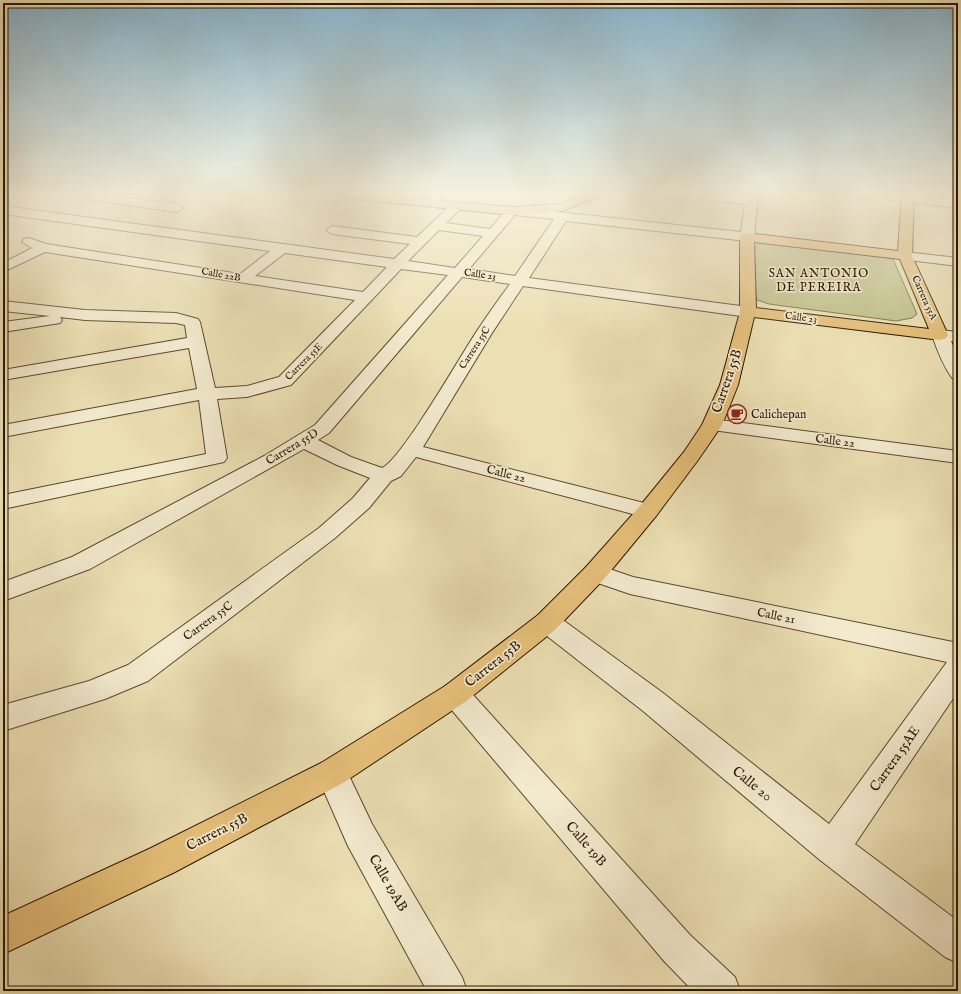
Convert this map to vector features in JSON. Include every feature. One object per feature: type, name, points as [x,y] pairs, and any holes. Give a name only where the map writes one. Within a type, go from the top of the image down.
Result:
[{"type":"main road","name":"Carrera 55B","points":[[3,935],[161,861],[332,773],[455,694],[547,622],[595,573],[691,456],[712,426],[729,385],[748,312],[747,241]]},
{"type":"main road","points":[[783,241],[905,256]]},
{"type":"main road","name":"Carrera 55A","points":[[906,241],[905,256],[940,335]]},
{"type":"main road","name":"Calle 23","points":[[748,312],[940,335]]},
{"type":"street","name":"Calle 23","points":[[225,241],[748,312]]},
{"type":"street","name":"Carrera 55E","points":[[3,432],[207,393],[228,395],[256,392],[285,381],[420,241]]},
{"type":"street","name":"Carrera 55D","points":[[3,592],[49,576],[87,559],[304,441],[322,429],[487,241]]},
{"type":"street","name":"Carrera 55C","points":[[3,718],[95,691],[138,673],[327,533],[361,503],[383,476],[394,471],[411,450],[484,333],[521,281],[545,241]]},
{"type":"street","name":"Calle 22B","points":[[3,268],[38,242],[242,279],[367,297]]},
{"type":"street","points":[[242,279],[280,249]]},
{"type":"street","points":[[905,256],[958,262]]},
{"type":"street","points":[[3,306],[85,315],[176,318],[192,322],[207,393],[217,458],[3,502]]},
{"type":"street","points":[[3,327],[85,315]]},
{"type":"street","name":"Calle 23","points":[[940,335],[958,337]]},
{"type":"street","name":"Carrera 55A","points":[[940,335],[950,360],[958,374]]},
{"type":"street","points":[[3,375],[195,342]]},
{"type":"street","name":"Calle 22","points":[[712,426],[958,457]]},
{"type":"street","points":[[304,441],[344,461],[383,476]]},
{"type":"street","name":"Calle 22","points":[[411,450],[648,510]]},
{"type":"street","name":"Calle 21","points":[[595,573],[630,585],[958,654]]},
{"type":"street","name":"Calle 20","points":[[547,622],[653,702],[832,848],[958,944]]},
{"type":"street","name":"Carrera 55AE","points":[[832,848],[958,669]]},
{"type":"street","name":"Calle 19B","points":[[455,694],[677,948],[721,991]]},
{"type":"street","name":"Calle 19AB","points":[[332,773],[360,835],[448,991]]},
{"type":"green space","points":[[770,241],[883,255],[893,259],[917,314],[912,318],[896,321],[769,304],[757,300],[751,295],[755,247],[760,243]]},
{"type":"place","name":"Calichepan","points":[[737,414]]},
{"type":"district","name":"SAN ANTONIO DE PEREIRA","points":[[819,280]]}]
